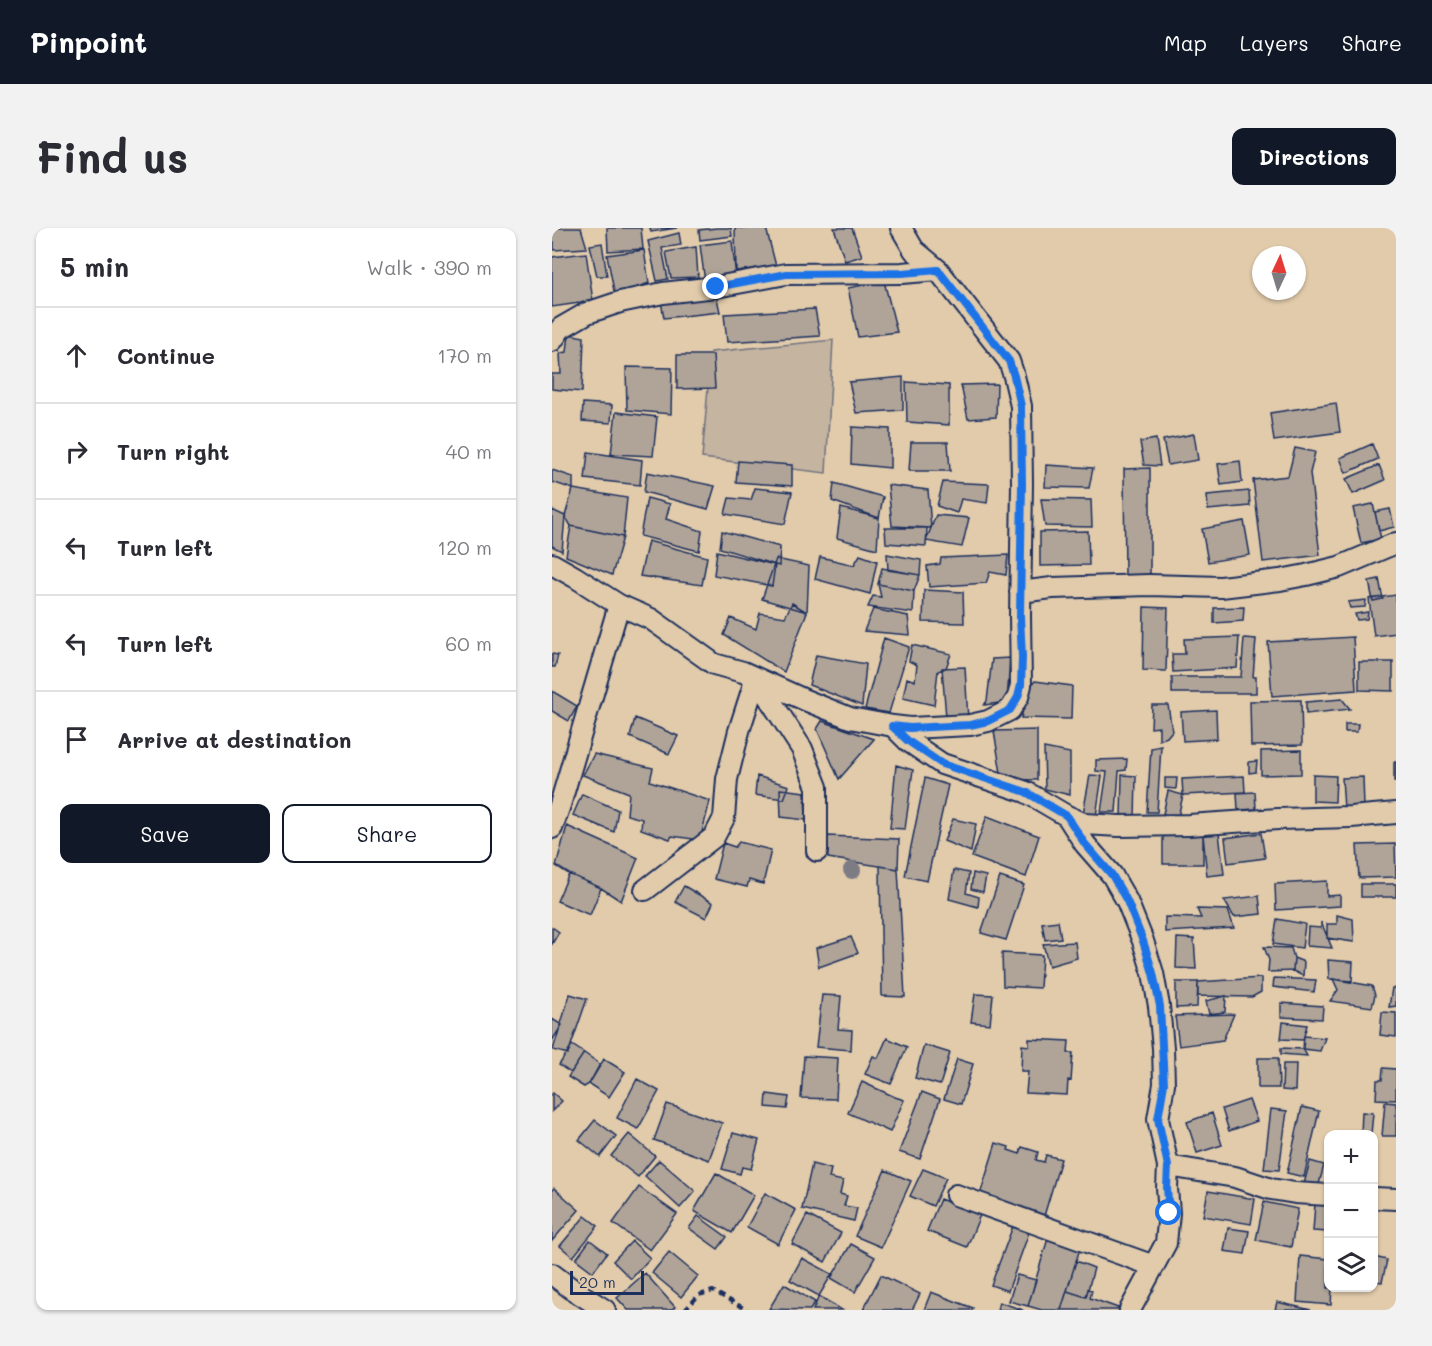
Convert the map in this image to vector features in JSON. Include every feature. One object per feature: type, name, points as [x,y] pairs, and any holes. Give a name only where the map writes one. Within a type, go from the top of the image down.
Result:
[{"type":"street","points":[[552,564],[619,605],[651,619],[714,664],[743,672],[850,718],[892,726],[920,728],[970,725],[988,721],[1010,710],[1018,697],[1021,685],[1021,406],[1009,361],[938,270],[914,250],[901,228]]},
{"type":"street","points":[[552,341],[561,328],[587,314],[620,302],[663,293],[716,287],[786,274],[902,273],[938,270]]},
{"type":"street","points":[[1020,592],[1052,588],[1149,585],[1221,587],[1280,580],[1339,567],[1396,543]]},
{"type":"street","points":[[552,828],[619,605]]},
{"type":"street","points":[[756,678],[801,749],[817,787],[818,851]]},
{"type":"street","points":[[645,890],[714,837],[724,818],[727,778],[756,678]]},
{"type":"street","points":[[892,726],[908,741],[942,764],[1026,792],[1085,824],[1119,826],[1351,817],[1396,813]]},
{"type":"street","points":[[1067,816],[1085,844],[1112,875],[1127,901],[1143,941],[1160,1006],[1164,1084],[1158,1119],[1168,1166],[1169,1213],[1166,1243],[1130,1310]]},
{"type":"street","points":[[1168,1166],[1235,1177],[1271,1189],[1324,1195]]},
{"type":"street","points":[[956,1195],[1154,1266]]},
{"type":"street","points":[[1378,1198],[1396,1199]]},
{"type":"street","points":[[552,1274],[605,1310]]},
{"type":"path","points":[[685,1310],[699,1295],[713,1291],[747,1310]]},
{"type":"shaded area","points":[[833,340],[826,473],[702,458],[711,352]]},
{"type":"building","points":[[552,228],[581,228],[587,248],[554,250]]},
{"type":"building","points":[[607,228],[641,228],[643,249],[608,251]]},
{"type":"building","points":[[650,228],[677,228],[651,232]]},
{"type":"building","points":[[731,228],[732,236],[700,240],[699,230]]},
{"type":"building","points":[[735,228],[766,228],[776,266],[736,271]]},
{"type":"building","points":[[834,228],[852,228],[862,256],[845,261]]},
{"type":"building","points":[[679,233],[681,245],[662,248],[668,279],[657,281],[648,241]]},
{"type":"building","points":[[732,241],[736,278],[705,282],[700,245]]},
{"type":"building","points":[[602,243],[607,276],[597,276],[590,245]]},
{"type":"building","points":[[696,247],[698,277],[671,278],[666,252]]},
{"type":"building","points":[[644,250],[649,283],[615,296],[607,255]]},
{"type":"building","points":[[586,253],[593,301],[552,307],[552,257]]},
{"type":"building","points":[[884,281],[897,332],[858,337],[848,288]]},
{"type":"building","points":[[715,289],[720,312],[664,318],[660,296]]},
{"type":"building","points":[[815,309],[820,336],[727,342],[724,314]]},
{"type":"building","points":[[569,334],[584,337],[582,392],[552,389],[552,374],[561,374],[560,353],[567,352]]},
{"type":"building","points":[[677,355],[713,355],[715,388],[677,389]]},
{"type":"building","points":[[626,367],[672,368],[671,414],[627,410]]},
{"type":"building","points":[[903,377],[903,410],[856,413],[849,382]]},
{"type":"building","points":[[906,382],[949,385],[949,425],[907,422]]},
{"type":"building","points":[[997,384],[996,417],[968,419],[961,385]]},
{"type":"building","points":[[583,403],[612,405],[611,423],[582,421]]},
{"type":"building","points":[[1336,403],[1340,432],[1274,441],[1270,413]]},
{"type":"building","points":[[616,412],[657,417],[653,456],[611,454]]},
{"type":"building","points":[[852,427],[890,429],[890,468],[851,464]]},
{"type":"building","points":[[1194,434],[1198,460],[1168,465],[1163,440]]},
{"type":"building","points":[[1156,439],[1160,466],[1144,465],[1140,442]]},
{"type":"building","points":[[911,442],[948,442],[950,471],[909,471]]},
{"type":"building","points":[[1372,444],[1378,459],[1346,473],[1340,458]]},
{"type":"building","points":[[1295,448],[1315,452],[1310,473],[1320,555],[1263,562],[1253,480],[1288,476]]},
{"type":"building","points":[[588,452],[642,460],[640,485],[585,479]]},
{"type":"building","points":[[738,461],[792,465],[792,486],[736,482]]},
{"type":"building","points":[[1240,461],[1242,482],[1221,485],[1218,464]]},
{"type":"building","points":[[1046,465],[1093,468],[1089,488],[1045,487]]},
{"type":"building","points":[[1379,465],[1385,480],[1353,494],[1346,479]]},
{"type":"building","points":[[1150,468],[1150,577],[1125,578],[1124,469]]},
{"type":"building","points":[[552,470],[573,477],[573,489],[552,482]]},
{"type":"building","points":[[647,472],[715,486],[708,509],[644,492]]},
{"type":"building","points":[[943,482],[989,484],[987,503],[961,499],[957,513],[937,506]]},
{"type":"building","points":[[834,483],[883,497],[879,518],[832,501]]},
{"type":"building","points":[[888,485],[928,490],[931,528],[892,526]]},
{"type":"building","points":[[755,488],[792,492],[785,524],[725,514],[729,498],[751,500]]},
{"type":"building","points":[[573,489],[627,498],[623,537],[571,526],[565,516]]},
{"type":"building","points":[[1249,491],[1250,506],[1208,510],[1207,495]]},
{"type":"building","points":[[647,498],[670,504],[666,519],[702,531],[699,551],[640,536]]},
{"type":"building","points":[[1041,499],[1091,500],[1092,527],[1045,526]]},
{"type":"building","points":[[1373,504],[1381,539],[1361,543],[1353,508]]},
{"type":"building","points":[[841,508],[879,518],[877,549],[837,538]]},
{"type":"building","points":[[1390,509],[1394,527],[1379,531],[1375,512]]},
{"type":"building","points":[[552,510],[565,516],[562,551],[552,546]]},
{"type":"building","points":[[936,515],[969,518],[962,547],[926,541]]},
{"type":"building","points":[[1244,521],[1250,555],[1208,562],[1202,529]]},
{"type":"building","points":[[571,526],[623,537],[612,575],[566,556]]},
{"type":"building","points":[[885,528],[927,528],[926,546],[886,543]]},
{"type":"building","points":[[722,531],[780,547],[779,566],[720,548]]},
{"type":"building","points":[[1088,531],[1089,565],[1040,566],[1040,532]]},
{"type":"building","points":[[648,541],[707,557],[702,585],[640,576]]},
{"type":"building","points":[[717,551],[775,565],[772,586],[714,575]]},
{"type":"building","points":[[887,554],[921,560],[920,575],[888,570]]},
{"type":"building","points":[[860,555],[877,561],[870,594],[815,579],[820,557],[854,565]]},
{"type":"building","points":[[1008,555],[1006,575],[990,572],[986,583],[929,587],[927,566],[940,564],[941,558]]},
{"type":"building","points":[[776,559],[809,566],[807,612],[762,599]]},
{"type":"building","points":[[882,568],[920,575],[914,591],[878,584]]},
{"type":"building","points":[[1379,579],[1383,599],[1373,601],[1369,581]]},
{"type":"building","points":[[878,584],[914,591],[913,613],[868,607],[873,596],[881,597]]},
{"type":"building","points":[[924,590],[963,592],[964,623],[923,622]]},
{"type":"building","points":[[1396,595],[1396,633],[1374,636],[1369,599]]},
{"type":"building","points":[[1366,600],[1365,607],[1350,608],[1348,602]]},
{"type":"building","points":[[792,603],[807,612],[784,672],[724,635],[731,618],[756,629],[760,613],[785,617]]},
{"type":"building","points":[[1144,607],[1168,608],[1166,671],[1143,670]]},
{"type":"building","points":[[1244,607],[1243,621],[1214,623],[1214,608]]},
{"type":"building","points":[[873,609],[908,616],[910,635],[864,631]]},
{"type":"building","points":[[1368,612],[1367,619],[1357,620],[1355,614]]},
{"type":"building","points":[[1239,637],[1237,668],[1173,672],[1172,654],[1185,654],[1184,639]]},
{"type":"building","points":[[1353,637],[1356,690],[1272,696],[1268,642]]},
{"type":"building","points":[[884,638],[909,647],[889,713],[865,709]]},
{"type":"building","points":[[1244,638],[1256,639],[1253,677],[1256,677],[1256,693],[1172,693],[1172,677],[1241,677]]},
{"type":"building","points":[[912,645],[951,654],[946,668],[938,671],[934,705],[903,698],[907,678],[915,681],[917,665],[909,661]]},
{"type":"building","points":[[552,654],[558,655],[555,667],[552,667]]},
{"type":"building","points":[[816,655],[866,664],[862,706],[809,685]]},
{"type":"building","points":[[1010,658],[1007,702],[984,705],[987,701],[992,659]]},
{"type":"building","points":[[1359,662],[1393,662],[1393,691],[1359,690]]},
{"type":"building","points":[[965,667],[968,720],[946,717],[942,668]]},
{"type":"building","points":[[1035,681],[1072,686],[1071,719],[1021,718],[1028,689]]},
{"type":"building","points":[[552,691],[577,706],[569,721],[552,711]]},
{"type":"building","points":[[1342,699],[1350,709],[1306,714],[1306,702]]},
{"type":"building","points":[[1301,700],[1302,745],[1251,746],[1250,701]]},
{"type":"building","points":[[1152,705],[1168,705],[1172,731],[1167,737],[1159,740],[1159,727],[1151,728]]},
{"type":"building","points":[[1216,710],[1217,739],[1183,741],[1181,712]]},
{"type":"building","points":[[635,718],[678,736],[669,754],[630,737]]},
{"type":"building","points":[[822,721],[874,739],[839,779],[817,729]]},
{"type":"building","points":[[1345,724],[1358,724],[1357,732],[1345,732]]},
{"type":"building","points":[[1037,730],[1037,780],[1002,779],[994,731]]},
{"type":"building","points":[[1161,746],[1157,812],[1147,812],[1151,748]]},
{"type":"building","points":[[1044,748],[1070,753],[1070,795],[1045,789]]},
{"type":"building","points":[[1301,750],[1301,774],[1261,775],[1261,751]]},
{"type":"building","points":[[594,754],[653,768],[650,781],[710,801],[700,840],[672,836],[670,839],[641,829],[642,819],[627,815],[629,793],[583,775]]},
{"type":"building","points":[[1127,759],[1126,770],[1119,771],[1116,812],[1101,812],[1107,772],[1096,771],[1096,760]]},
{"type":"building","points":[[1257,761],[1256,772],[1249,773],[1249,762]]},
{"type":"building","points":[[1394,762],[1396,762],[1396,781],[1394,781]]},
{"type":"building","points":[[896,765],[913,770],[905,829],[890,828]]},
{"type":"building","points":[[1090,775],[1102,776],[1096,816],[1083,814]]},
{"type":"building","points":[[1122,775],[1136,776],[1135,819],[1121,818]]},
{"type":"building","points":[[1313,775],[1336,776],[1335,802],[1313,801]]},
{"type":"building","points":[[757,776],[789,786],[784,799],[755,795]]},
{"type":"building","points":[[1244,776],[1245,792],[1183,795],[1182,779]]},
{"type":"building","points":[[1363,777],[1364,808],[1344,809],[1342,778]]},
{"type":"building","points":[[925,778],[948,785],[927,881],[905,876]]},
{"type":"building","points":[[1165,778],[1177,778],[1176,789],[1165,788]]},
{"type":"building","points":[[780,789],[805,792],[806,820],[781,817]]},
{"type":"building","points":[[1168,791],[1183,795],[1178,817],[1163,814]]},
{"type":"building","points":[[1255,792],[1256,809],[1238,810],[1237,793]]},
{"type":"building","points":[[582,794],[618,810],[614,832],[573,815]]},
{"type":"building","points":[[987,816],[1039,836],[1026,877],[972,857]]},
{"type":"building","points":[[953,819],[976,824],[971,852],[944,841]]},
{"type":"building","points":[[567,826],[638,858],[621,901],[601,888],[556,866]]},
{"type":"building","points":[[1219,833],[1224,874],[1207,876],[1203,835]]},
{"type":"building","points":[[1261,833],[1265,858],[1228,863],[1225,838]]},
{"type":"building","points":[[1163,835],[1203,835],[1203,864],[1163,864]]},
{"type":"building","points":[[827,836],[899,839],[898,869],[828,858]]},
{"type":"building","points":[[739,842],[771,850],[763,884],[749,880],[747,887],[714,879],[723,843],[735,847]]},
{"type":"building","points":[[1395,844],[1396,877],[1359,878],[1357,845]]},
{"type":"building","points":[[880,866],[898,869],[905,997],[882,996]]},
{"type":"building","points":[[954,870],[969,873],[966,893],[979,897],[978,907],[949,899]]},
{"type":"building","points":[[973,873],[986,876],[983,892],[971,889]]},
{"type":"building","points":[[569,874],[601,888],[590,915],[557,901]]},
{"type":"building","points":[[1000,877],[1024,885],[1006,940],[981,933]]},
{"type":"building","points":[[1327,881],[1327,896],[1340,895],[1340,906],[1276,910],[1275,884]]},
{"type":"building","points":[[1361,884],[1396,884],[1396,897],[1361,897]]},
{"type":"building","points":[[684,886],[713,903],[706,918],[675,902]]},
{"type":"building","points":[[1259,896],[1261,914],[1234,917],[1224,900]]},
{"type":"building","points":[[1197,909],[1228,910],[1234,928],[1165,932],[1165,917],[1201,918]]},
{"type":"building","points":[[1337,915],[1353,919],[1354,942],[1327,938],[1327,924],[1337,924]]},
{"type":"building","points":[[1277,919],[1305,924],[1302,948],[1273,944]]},
{"type":"building","points":[[1058,921],[1061,938],[1045,940],[1042,923]]},
{"type":"building","points":[[1321,922],[1332,948],[1307,946],[1308,927],[1321,928]]},
{"type":"building","points":[[552,927],[559,932],[552,944]]},
{"type":"building","points":[[851,937],[858,953],[819,967],[816,948]]},
{"type":"building","points":[[1177,938],[1194,939],[1196,969],[1176,968]]},
{"type":"building","points":[[1075,942],[1077,958],[1049,966],[1043,944]]},
{"type":"building","points":[[1264,947],[1291,948],[1294,958],[1293,971],[1268,972],[1269,960]]},
{"type":"building","points":[[1002,953],[1042,955],[1040,988],[1003,986]]},
{"type":"building","points":[[1294,958],[1304,962],[1303,976],[1293,971]]},
{"type":"building","points":[[1328,960],[1353,962],[1352,981],[1329,979]]},
{"type":"building","points":[[1261,978],[1261,992],[1252,997],[1198,996],[1198,982]]},
{"type":"building","points":[[1274,978],[1316,980],[1314,992],[1273,987]]},
{"type":"building","points":[[1333,979],[1372,986],[1375,995],[1372,1007],[1330,1001],[1338,990]]},
{"type":"building","points":[[1176,982],[1198,982],[1197,1007],[1176,1008]]},
{"type":"building","points":[[1392,988],[1396,988],[1396,1006],[1389,1007]]},
{"type":"building","points":[[570,994],[587,999],[568,1054],[553,1050]]},
{"type":"building","points":[[975,994],[993,995],[990,1024],[971,1022]]},
{"type":"building","points":[[822,995],[841,996],[838,1029],[852,1030],[851,1050],[816,1047]]},
{"type":"building","points":[[1226,996],[1225,1012],[1209,1014],[1206,1001]]},
{"type":"building","points":[[1281,1003],[1323,1006],[1322,1019],[1281,1017]]},
{"type":"building","points":[[1382,1012],[1396,1013],[1396,1037],[1380,1035]]},
{"type":"building","points":[[1234,1014],[1223,1040],[1179,1046],[1175,1016]]},
{"type":"building","points":[[552,1019],[562,1025],[552,1041]]},
{"type":"building","points":[[1283,1022],[1307,1025],[1303,1040],[1281,1039]]},
{"type":"building","points":[[1304,1036],[1325,1038],[1320,1051],[1303,1049]]},
{"type":"building","points":[[887,1038],[907,1047],[891,1084],[865,1074],[873,1056],[878,1058]]},
{"type":"building","points":[[1029,1039],[1069,1041],[1068,1053],[1073,1053],[1071,1081],[1068,1080],[1067,1095],[1026,1093],[1028,1071],[1021,1071],[1022,1045],[1029,1046]]},
{"type":"building","points":[[572,1045],[584,1053],[571,1073],[559,1065]]},
{"type":"building","points":[[924,1045],[950,1053],[940,1085],[915,1078]]},
{"type":"building","points":[[1281,1048],[1303,1049],[1307,1056],[1281,1054]]},
{"type":"building","points":[[584,1053],[600,1064],[589,1084],[584,1087],[568,1077]]},
{"type":"building","points":[[804,1056],[838,1058],[836,1099],[801,1098]]},
{"type":"building","points":[[1258,1058],[1278,1058],[1279,1088],[1258,1088]]},
{"type":"building","points":[[604,1059],[625,1072],[609,1097],[589,1084]]},
{"type":"building","points":[[957,1059],[973,1064],[961,1104],[944,1099]]},
{"type":"building","points":[[1283,1064],[1296,1064],[1295,1091],[1282,1090]]},
{"type":"building","points":[[1383,1068],[1396,1069],[1396,1100],[1376,1099],[1377,1080],[1382,1080]]},
{"type":"building","points":[[637,1079],[659,1091],[638,1129],[617,1118]]},
{"type":"building","points":[[862,1082],[904,1100],[890,1132],[848,1113]]},
{"type":"building","points":[[922,1092],[940,1099],[920,1159],[899,1152]]},
{"type":"building","points":[[552,1094],[562,1101],[552,1111]]},
{"type":"building","points":[[767,1094],[789,1097],[787,1109],[766,1107]]},
{"type":"building","points":[[1249,1100],[1257,1121],[1229,1131],[1222,1109]]},
{"type":"building","points":[[1385,1102],[1396,1103],[1396,1136],[1382,1136]]},
{"type":"building","points":[[667,1104],[722,1123],[709,1160],[654,1140]]},
{"type":"building","points":[[1302,1107],[1319,1111],[1304,1177],[1287,1173]]},
{"type":"building","points":[[1271,1109],[1287,1111],[1279,1170],[1264,1169]]},
{"type":"building","points":[[1362,1112],[1373,1113],[1371,1130],[1361,1130]]},
{"type":"building","points":[[1212,1113],[1222,1145],[1197,1153],[1187,1122]]},
{"type":"building","points":[[595,1120],[616,1136],[600,1157],[579,1140]]},
{"type":"building","points":[[733,1133],[759,1140],[751,1169],[742,1167],[740,1174],[722,1169]]},
{"type":"building","points":[[629,1134],[655,1156],[638,1177],[611,1156]]},
{"type":"building","points":[[996,1143],[1020,1154],[1022,1147],[1038,1152],[1036,1160],[1044,1162],[1046,1155],[1061,1159],[1044,1216],[979,1198]]},
{"type":"building","points":[[659,1160],[695,1191],[680,1208],[645,1176]]},
{"type":"building","points":[[1310,1161],[1324,1165],[1318,1188],[1304,1184]]},
{"type":"building","points":[[812,1164],[831,1169],[829,1178],[843,1181],[840,1194],[847,1196],[844,1206],[857,1208],[854,1221],[802,1209]]},
{"type":"building","points":[[923,1169],[946,1178],[933,1206],[910,1196]]},
{"type":"building","points":[[885,1170],[911,1181],[881,1247],[855,1236]]},
{"type":"building","points":[[716,1173],[754,1195],[732,1233],[694,1211]]},
{"type":"building","points":[[639,1187],[677,1214],[650,1250],[613,1223]]},
{"type":"building","points":[[554,1188],[579,1210],[552,1241],[552,1190]]},
{"type":"building","points":[[1208,1191],[1255,1199],[1251,1224],[1203,1216]]},
{"type":"building","points":[[765,1193],[796,1210],[778,1244],[747,1227]]},
{"type":"building","points":[[940,1199],[980,1215],[967,1247],[927,1231]]},
{"type":"building","points":[[1264,1202],[1298,1209],[1291,1247],[1256,1240]]},
{"type":"building","points":[[1315,1204],[1324,1205],[1324,1232],[1313,1231]]},
{"type":"building","points":[[807,1215],[841,1233],[825,1262],[792,1244]]},
{"type":"building","points":[[585,1216],[598,1226],[573,1257],[560,1246]]},
{"type":"building","points":[[698,1216],[727,1237],[718,1249],[689,1228]]},
{"type":"building","points":[[1016,1218],[1032,1224],[1008,1291],[991,1285]]},
{"type":"building","points":[[1228,1228],[1249,1231],[1245,1254],[1224,1251]]},
{"type":"building","points":[[1049,1235],[1081,1245],[1061,1310],[1042,1310],[1028,1306]]},
{"type":"building","points":[[590,1240],[607,1253],[593,1272],[576,1259]]},
{"type":"building","points":[[632,1241],[650,1258],[631,1279],[613,1261]]},
{"type":"building","points":[[851,1244],[875,1257],[855,1292],[831,1278]]},
{"type":"building","points":[[669,1252],[698,1276],[681,1297],[652,1273]]},
{"type":"building","points":[[1300,1256],[1324,1259],[1324,1292],[1332,1292],[1331,1305],[1297,1302]]},
{"type":"building","points":[[802,1258],[832,1274],[819,1296],[790,1280]]},
{"type":"building","points":[[1378,1258],[1387,1260],[1382,1282],[1378,1282]]},
{"type":"building","points":[[1076,1261],[1094,1268],[1086,1297],[1067,1291]]},
{"type":"building","points":[[645,1273],[675,1307],[672,1310],[628,1310],[617,1298]]},
{"type":"building","points":[[881,1275],[920,1294],[912,1310],[863,1310]]},
{"type":"building","points":[[1017,1275],[1036,1280],[1028,1306],[1009,1301]]},
{"type":"building","points":[[784,1284],[815,1302],[810,1310],[769,1309]]},
{"type":"building","points":[[1088,1289],[1092,1290],[1090,1298],[1118,1308],[1117,1310],[1061,1310],[1067,1291],[1086,1297]]},
{"type":"building","points":[[931,1292],[973,1308],[972,1310],[924,1310]]},
{"type":"building","points":[[819,1296],[842,1310],[813,1310]]},
{"type":"building","points":[[999,1302],[1023,1310],[997,1310]]},
{"type":"building","points":[[1277,1302],[1311,1310],[1275,1310]]},
{"type":"route","points":[[716,287],[786,274],[902,273],[938,270],[1009,361],[1021,406],[1020,616],[1022,657],[1018,697],[1010,710],[988,721],[941,728],[892,726],[908,741],[942,764],[1026,792],[1067,816],[1085,844],[1112,875],[1127,901],[1143,941],[1160,1006],[1164,1084],[1158,1119],[1168,1166],[1169,1213]]}]
